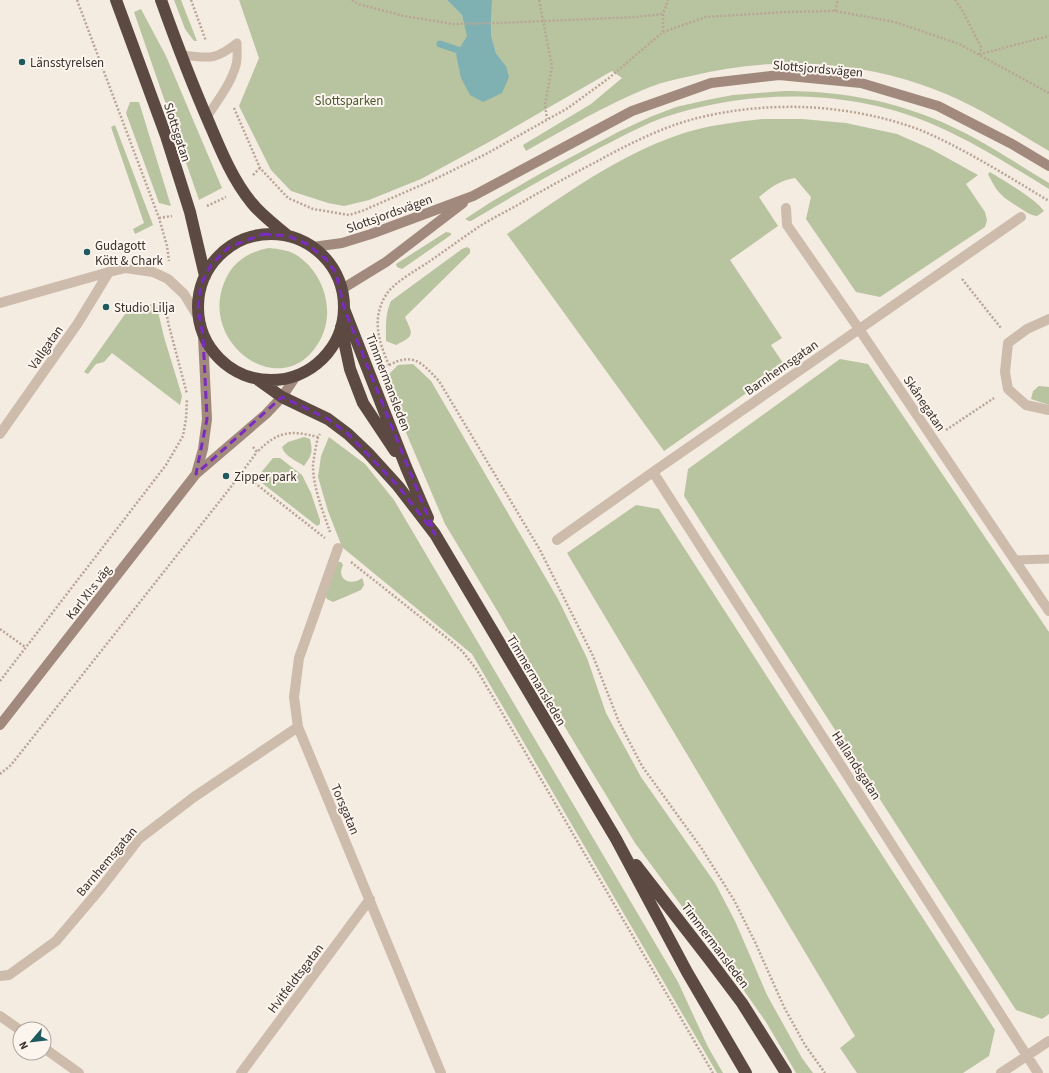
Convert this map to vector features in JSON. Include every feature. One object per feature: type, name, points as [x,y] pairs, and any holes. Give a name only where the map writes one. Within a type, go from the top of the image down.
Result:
[{"type":"highway","name":"Slottsgatan","points":[[116,0],[166,136],[190,212],[205,276]]},
{"type":"highway","points":[[161,0],[181,55],[220,148],[240,188],[264,216],[288,236]]},
{"type":"highway","points":[[263,234],[288,236],[301,240],[313,247],[331,265],[342,289],[344,308],[341,327],[335,343],[325,357],[311,368],[296,376],[276,380],[257,379],[240,373],[225,364],[212,351],[203,336],[198,317],[198,300],[202,284],[211,265],[219,256],[239,241],[263,234]]},
{"type":"highway","name":"Timmermansleden","points":[[344,308],[406,467],[435,534]]},
{"type":"highway","name":"Timmermansleden","points":[[341,327],[350,369],[363,403],[406,467]]},
{"type":"highway","name":"Timmermansleden","points":[[257,379],[282,397],[328,419],[348,434],[368,453],[398,486],[435,534],[616,839],[687,972],[746,1073]]},
{"type":"highway","name":"Timmermansleden","points":[[616,839],[710,959],[742,1003],[786,1073]]},
{"type":"main road","name":"Slottsjordsvägen","points":[[313,247],[342,244],[473,196],[632,110],[711,83],[779,75],[860,82],[938,106],[1012,144],[1049,166]]},
{"type":"main road","name":"Slottsjordsvägen","points":[[342,289],[386,262],[473,196]]},
{"type":"main road","name":"Karl XI:s väg","points":[[196,474],[203,449],[207,419],[203,336]]},
{"type":"main road","name":"Karl XI:s väg","points":[[0,725],[196,474],[256,423],[282,397],[296,376]]},
{"type":"street","name":"Skånegatan","points":[[786,208],[787,225],[1049,611]]},
{"type":"street","name":"Barnhemsgatan","points":[[557,540],[1021,217]]},
{"type":"street","points":[[0,303],[126,268],[152,272],[168,279],[184,294],[198,317]]},
{"type":"street","name":"Vallgatan","points":[[0,434],[78,323],[108,272]]},
{"type":"street","points":[[1049,319],[1027,329],[1008,344],[1005,372],[1008,389],[1026,405],[1049,410]]},
{"type":"street","name":"Hallandsgatan","points":[[653,472],[1038,1073]]},
{"type":"street","name":"Torsgatan","points":[[338,548],[299,658],[294,698],[298,727],[441,1073]]},
{"type":"street","name":"Barnhemsgatan","points":[[0,976],[9,975],[56,941],[101,888],[139,839],[194,797],[298,727]]},
{"type":"street","name":"Hvitfeldtsgatan","points":[[241,1073],[370,899]]},
{"type":"street","points":[[0,1016],[12,1024]]},
{"type":"street","points":[[1001,1073],[1049,1040]]},
{"type":"street","points":[[52,1054],[79,1073]]},
{"type":"lane","points":[[181,55],[211,58],[225,53],[237,43],[236,63],[232,74],[225,89],[207,117]]},
{"type":"lane","points":[[1015,560],[1049,558]]},
{"type":"path","points":[[0,680],[166,465],[183,436],[186,419],[187,395],[168,322],[165,298],[169,261],[167,246],[159,218],[77,0]]},
{"type":"path","points":[[352,0],[358,4],[404,16],[453,24],[499,24],[636,17],[663,14]]},
{"type":"path","points":[[539,0],[552,67],[545,105],[547,120]]},
{"type":"path","points":[[663,32],[663,14],[668,0]]},
{"type":"path","points":[[835,12],[838,0]]},
{"type":"path","points":[[956,0],[981,47],[980,54],[1049,36]]},
{"type":"path","points":[[399,282],[478,227],[620,149],[690,120],[724,113],[762,108],[803,107],[845,111],[898,123],[925,132],[986,164],[1049,201]]},
{"type":"path","points":[[159,218],[204,208],[240,188],[260,168],[288,198],[313,209],[348,215],[362,210]]},
{"type":"path","points":[[958,274],[1011,341]]},
{"type":"path","points":[[389,365],[398,360],[408,358],[415,360],[425,365],[439,381],[540,550],[593,656],[619,722],[642,766],[702,849],[734,900],[756,942],[784,1007],[806,1045],[825,1073]]},
{"type":"path","points":[[945,430],[1008,389]]},
{"type":"path","points":[[318,437],[313,464],[315,482],[320,503],[330,532],[338,548]]},
{"type":"path","points":[[0,774],[16,759],[257,452]]},
{"type":"path","points":[[242,473],[338,548],[359,569],[414,611],[457,647],[477,670],[557,804],[713,1073]]},
{"type":"path","points":[[0,629],[26,648]]},
{"type":"highlighted area","points":[[263,234],[288,236],[307,244],[326,259],[336,273],[344,308],[435,534],[398,486],[348,434],[328,419],[282,397],[196,474],[207,419],[203,336],[198,309],[201,284],[211,265],[229,247]]},
{"type":"green space","points":[[174,0],[181,0],[197,41],[194,41],[185,29]]},
{"type":"green space","name":"Slottsparken","points":[[239,0],[447,0],[462,15],[468,36],[456,54],[506,66],[496,53],[491,35],[492,0],[1049,0],[1049,151],[972,106],[946,94],[915,83],[884,74],[852,68],[820,64],[787,64],[755,65],[723,69],[675,79],[655,85],[603,109],[526,151],[523,145],[591,104],[622,78],[612,71],[489,142],[421,179],[369,200],[344,206],[328,203],[291,191],[271,170],[239,106],[259,58]]},
{"type":"green space","points":[[141,9],[166,56],[222,188],[199,200],[134,12]]},
{"type":"green space","points":[[803,91],[860,97],[914,111],[947,124],[992,148],[1049,183],[1049,189],[967,141],[939,127],[907,114],[874,105],[840,99],[770,97],[701,107],[658,120],[630,132],[577,160],[471,221],[465,219],[543,172],[620,131],[650,117],[676,107],[707,100],[733,95]]},
{"type":"green space","points":[[130,102],[139,102],[171,206],[159,203],[126,113]]},
{"type":"green space","points":[[762,119],[802,119],[846,123],[897,134],[931,149],[978,175],[966,184],[985,212],[987,220],[985,227],[880,297],[856,292],[806,219],[811,197],[795,178],[771,188],[759,197],[778,226],[730,260],[782,338],[771,345],[785,366],[664,451],[507,234],[592,177],[637,152],[684,133],[704,128]]},
{"type":"green space","points":[[115,125],[153,225],[135,234],[133,229],[144,223],[111,127]]},
{"type":"green space","points":[[990,172],[1027,195],[1044,211],[1037,216],[1032,215],[1008,200],[995,186],[988,174]]},
{"type":"green space","points":[[446,232],[451,233],[451,235],[402,269],[397,267],[396,264]]},
{"type":"green space","points":[[467,247],[470,249],[470,253],[405,317],[411,331],[409,337],[396,345],[386,341],[387,316],[391,301],[462,249]]},
{"type":"green space","points":[[269,248],[291,252],[307,264],[315,273],[321,284],[327,307],[327,319],[319,342],[304,360],[285,368],[267,367],[249,359],[234,345],[223,327],[219,306],[224,283],[231,269],[248,255]]},
{"type":"green space","points":[[156,303],[164,337],[182,396],[180,405],[112,353],[104,362],[96,364],[88,374],[84,372],[128,310]]},
{"type":"green space","points":[[840,359],[868,364],[1049,632],[1049,1014],[1042,1019],[1016,1010],[684,496],[688,469]]},
{"type":"green space","points":[[413,364],[431,381],[558,599],[587,658],[606,713],[641,777],[715,883],[735,921],[767,995],[802,1058],[813,1073],[796,1073],[766,1022],[635,843],[445,524],[387,388],[388,375],[398,365]]},
{"type":"green space","points":[[1039,386],[1049,387],[1049,405],[1031,399],[1033,391]]},
{"type":"green space","points":[[304,437],[310,439],[312,450],[304,466],[288,456],[282,447],[288,442]]},
{"type":"green space","points":[[329,437],[365,464],[394,500],[678,982],[708,1047],[723,1073],[717,1073],[472,654],[342,547],[328,511],[318,477],[321,456]]},
{"type":"green space","points":[[273,458],[280,458],[302,475],[311,493],[320,524],[317,526],[262,483],[259,475]]},
{"type":"green space","points":[[636,505],[659,509],[995,1030],[989,1056],[963,1073],[857,1073],[840,1048],[855,1036],[567,553]]},
{"type":"green space","points":[[338,562],[341,562],[343,565],[341,574],[345,580],[353,582],[362,578],[364,585],[361,590],[333,602],[327,599],[324,594]]},
{"type":"water","points":[[447,0],[492,0],[491,35],[496,53],[506,66],[509,77],[502,93],[483,102],[470,95],[461,78],[456,54],[467,36],[462,15]]},
{"type":"waterway","points":[[440,44],[458,50]]},
{"type":"place","name":"Länsstyrelsen","points":[[22,62]]},
{"type":"place","name":"Gudagott Kött & Chark","points":[[87,252]]},
{"type":"place","name":"Studio Lilja","points":[[106,307]]},
{"type":"place","name":"Zipper park","points":[[226,476]]}]
